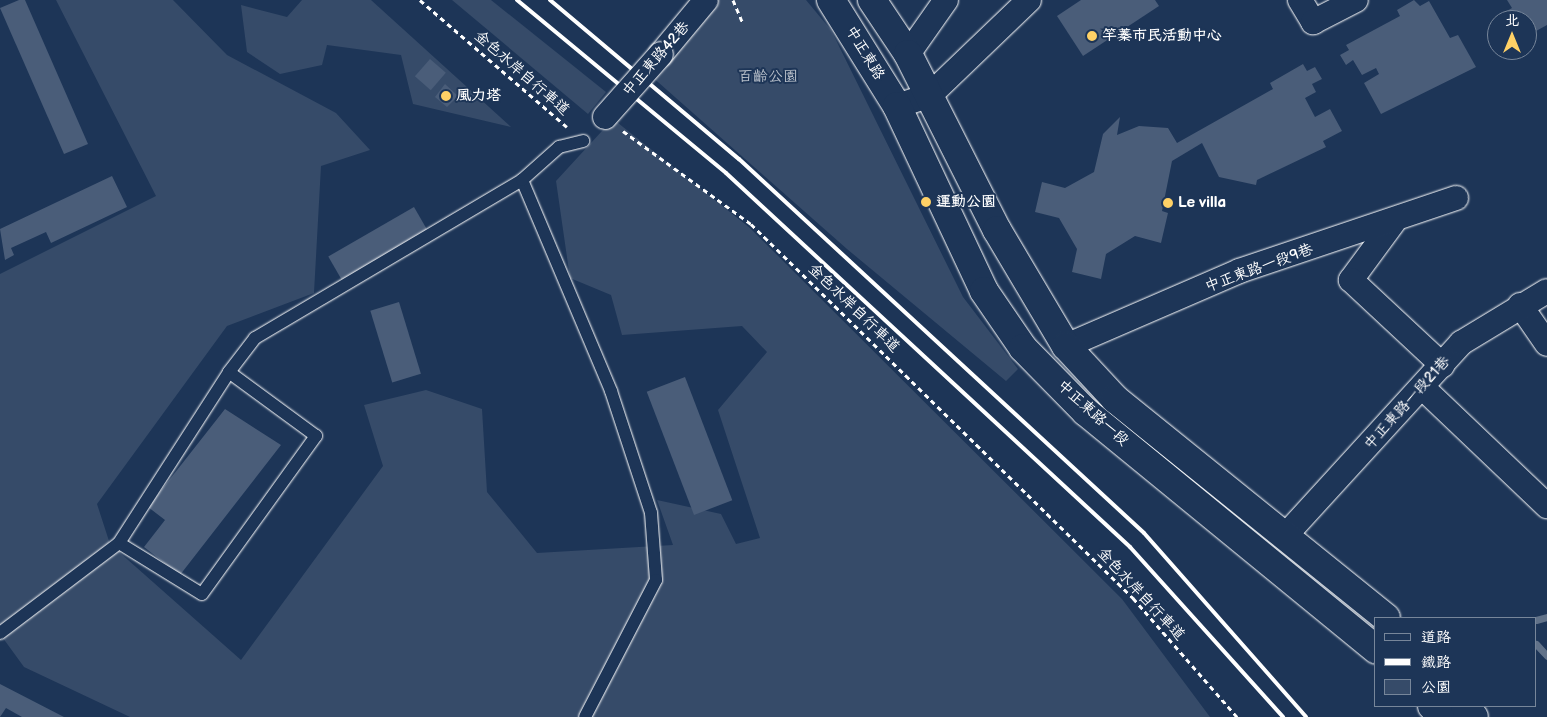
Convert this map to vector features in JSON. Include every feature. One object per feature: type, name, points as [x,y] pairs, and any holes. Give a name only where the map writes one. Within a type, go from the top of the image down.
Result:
[{"type":"main road","name":"中正東路","points":[[831,0],[897,106]]},
{"type":"main road","points":[[872,0],[908,54],[930,95]]},
{"type":"main road","name":"中正東路一段","points":[[930,95],[997,230],[1066,346],[1115,399],[1385,617]]},
{"type":"main road","name":"中正東路一段","points":[[897,106],[984,291],[1023,348],[1086,412],[1374,647]]},
{"type":"street","name":"中正東路42巷","points":[[605,118],[706,0]]},
{"type":"street","points":[[908,54],[946,0]]},
{"type":"street","points":[[897,106],[930,95],[1030,0]]},
{"type":"street","points":[[1300,0],[1314,22],[1356,0]]},
{"type":"street","name":"中正東路一段9巷","points":[[1066,346],[1240,271],[1393,223],[1456,198]]},
{"type":"street","points":[[1393,223],[1351,280],[1442,365]]},
{"type":"street","name":"中正東路一段21巷","points":[[1284,536],[1461,343],[1520,305],[1547,291]]},
{"type":"street","points":[[1520,305],[1547,344]]},
{"type":"street","points":[[1422,387],[1547,506]]},
{"type":"lane","points":[[0,634],[119,543],[230,372],[255,338],[522,180],[559,147],[583,141]]},
{"type":"lane","points":[[522,180],[611,391],[651,513],[656,580],[585,717]]},
{"type":"lane","points":[[119,543],[202,594],[316,436],[230,372]]},
{"type":"path","name":"金色水岸自行車道","points":[[420,0],[583,141]]},
{"type":"path","points":[[733,0],[743,23]]},
{"type":"path","name":"金色水岸自行車道","points":[[605,118],[751,224],[1133,598],[1237,717]]},
{"type":"green space","points":[[56,0],[173,0],[227,55],[336,113],[370,150],[321,166],[314,293],[227,326],[97,504],[110,544],[241,660],[383,466],[364,405],[426,390],[482,409],[487,492],[537,553],[673,545],[657,500],[721,514],[736,544],[760,538],[718,410],[767,352],[742,326],[622,335],[611,295],[570,278],[556,181],[613,119],[750,228],[1122,599],[1210,717],[130,717],[24,667],[0,634],[0,274],[156,196]]},
{"type":"green space","points":[[302,0],[371,0],[511,127],[413,104],[401,55],[327,45],[322,65],[280,74],[247,52],[241,5],[287,17]]},
{"type":"green space","points":[[452,0],[491,0],[606,92],[588,114]]},
{"type":"green space","name":"百齡公園","points":[[713,0],[806,0],[831,30],[963,297],[1018,369],[1006,381],[847,249],[650,75]]},
{"type":"building","points":[[19,0],[25,0],[88,144],[64,154],[0,8]]},
{"type":"building","name":"竿蓁市民活動中心","points":[[1081,0],[1155,0],[1159,6],[1083,56],[1057,16]]},
{"type":"building","points":[[1414,0],[1420,6],[1429,1],[1450,38],[1458,35],[1476,67],[1381,114],[1364,83],[1379,74],[1376,68],[1362,75],[1353,60],[1346,65],[1340,55],[1349,50],[1346,45],[1400,16],[1397,10]]},
{"type":"building","points":[[1507,0],[1547,0],[1547,25],[1537,30],[1537,10],[1508,10],[1512,8]]},
{"type":"building","points":[[430,59],[446,73],[431,90],[415,76]]},
{"type":"building","points":[[1303,64],[1307,71],[1315,67],[1322,79],[1312,84],[1316,92],[1305,98],[1315,117],[1330,109],[1342,131],[1323,141],[1326,147],[1257,180],[1256,185],[1219,177],[1202,143],[1172,161],[1162,211],[1168,213],[1161,243],[1135,236],[1106,254],[1101,279],[1072,272],[1077,249],[1059,218],[1035,212],[1042,182],[1065,188],[1094,172],[1103,134],[1120,117],[1117,135],[1139,126],[1168,128],[1177,143],[1273,89],[1270,83]]},
{"type":"building","name":"風力塔","points":[[445,84],[458,96],[447,107],[435,97]]},
{"type":"building","points":[[112,176],[127,207],[51,243],[46,232],[11,248],[14,255],[5,260],[0,229]]},
{"type":"building","points":[[414,207],[429,233],[343,282],[328,256]]},
{"type":"building","points":[[399,302],[421,374],[392,382],[370,311]]},
{"type":"building","points":[[685,377],[732,500],[694,515],[647,392]]},
{"type":"building","points":[[225,409],[281,445],[180,575],[144,547],[165,520],[148,507]]},
{"type":"building","points":[[0,684],[64,717],[22,717],[6,708],[0,717]]},
{"type":"waterway","points":[[1537,620],[1547,617]]},
{"type":"waterway","points":[[1537,645],[1547,656]]},
{"type":"railway","points":[[517,0],[726,173],[1130,547],[1283,717]]},
{"type":"railway","points":[[550,0],[739,159],[1144,533],[1306,717]]},
{"type":"place","name":"竿蓁市民活動中心","points":[[1092,36]]},
{"type":"place","name":"風力塔","points":[[446,96]]},
{"type":"place","name":"運動公園","points":[[926,202]]},
{"type":"place","name":"Le villa","points":[[1168,203]]}]
